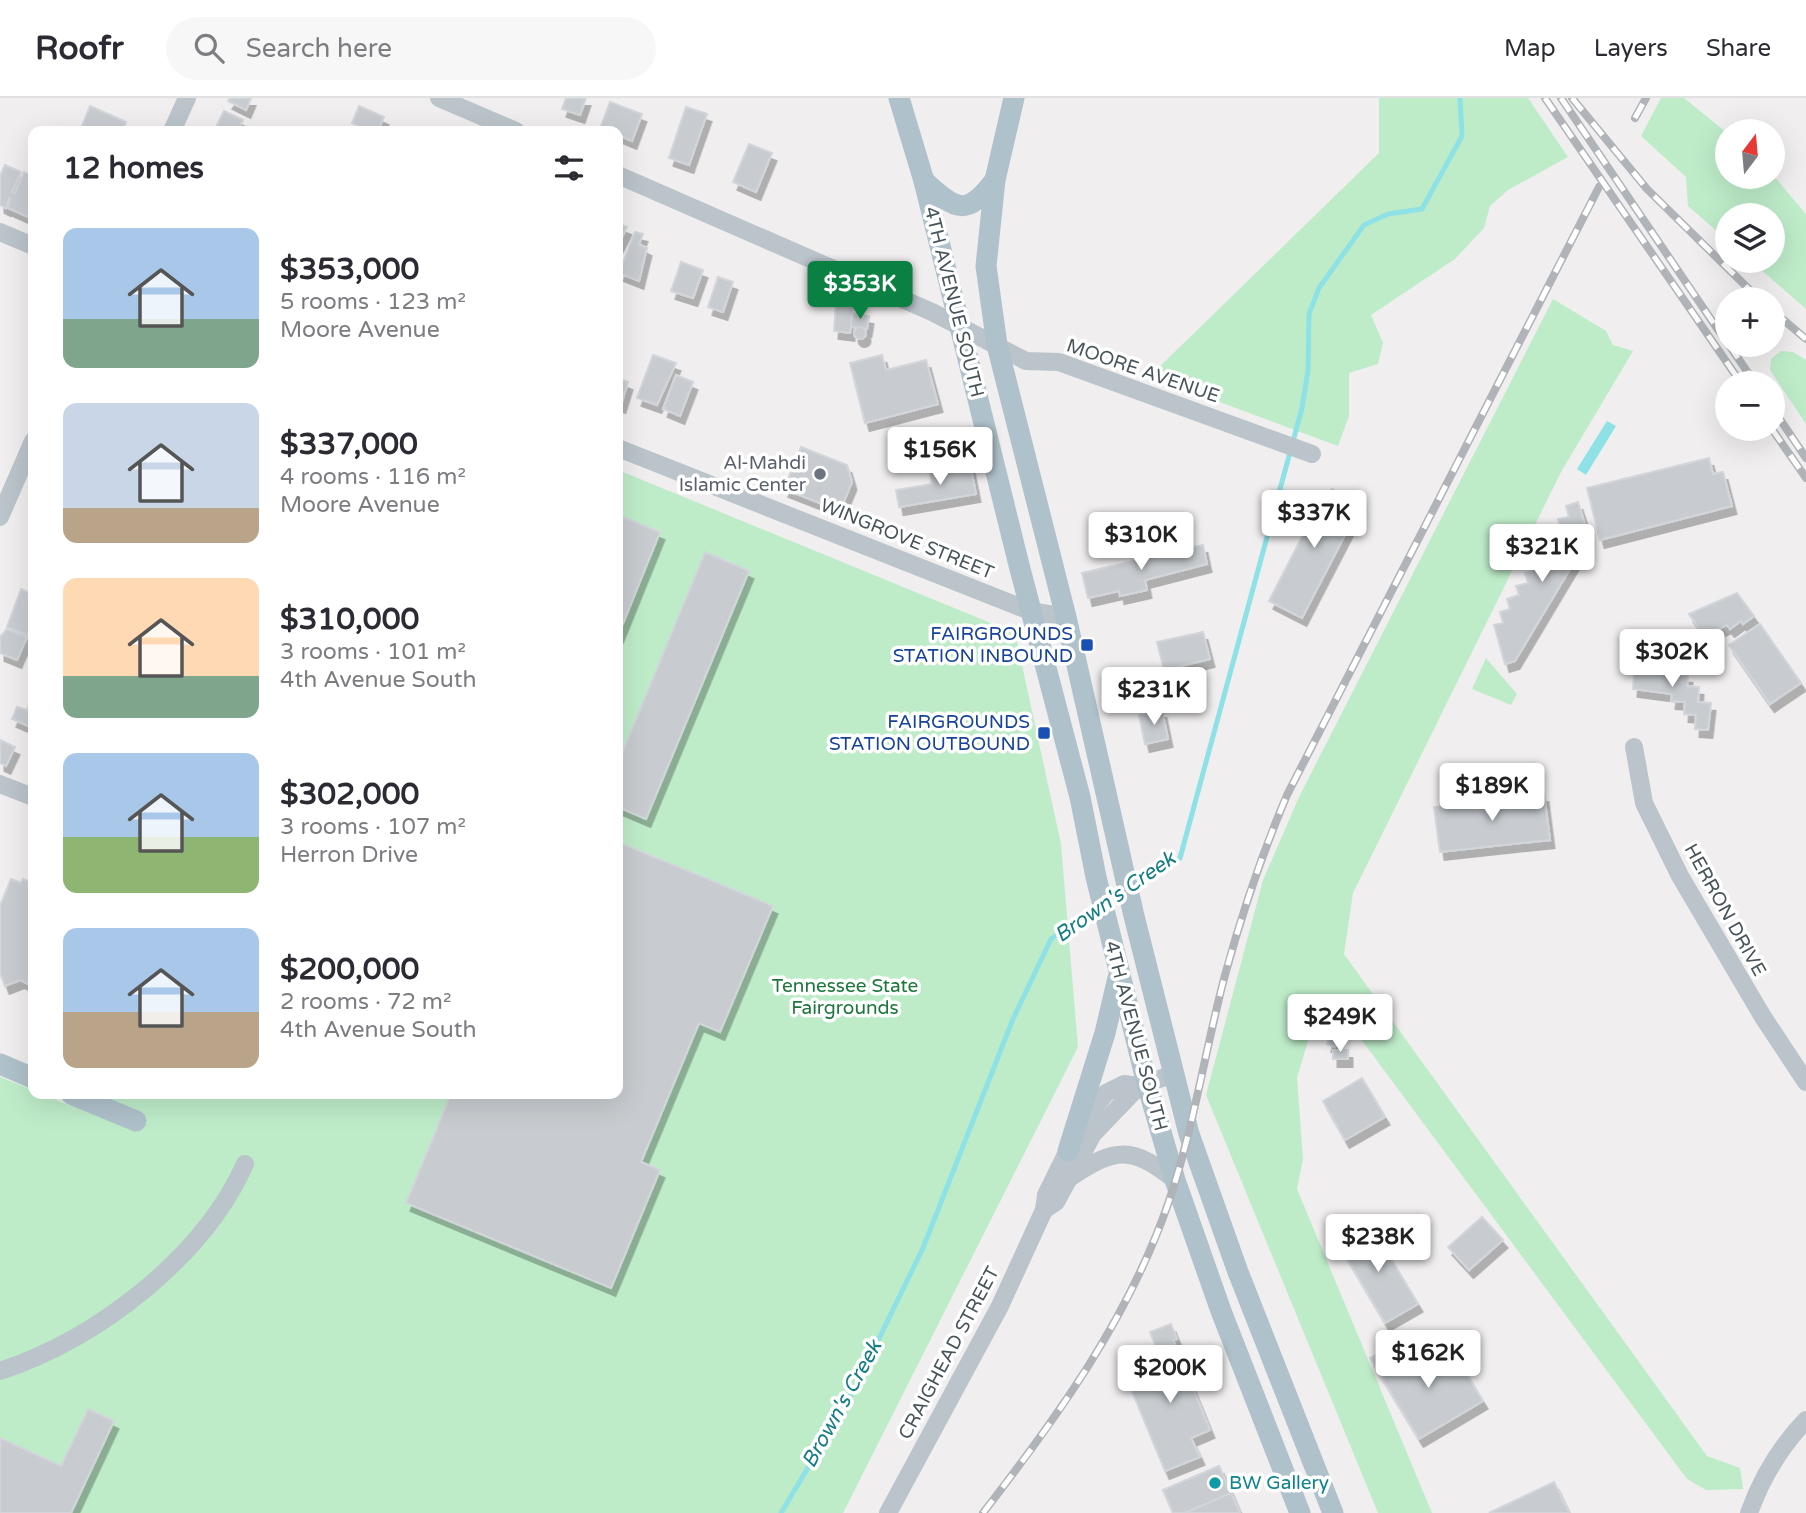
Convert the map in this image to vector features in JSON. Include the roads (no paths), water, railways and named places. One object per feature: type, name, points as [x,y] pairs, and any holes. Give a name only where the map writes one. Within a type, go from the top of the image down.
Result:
[{"type":"main road","name":"4TH AVENUE SOUTH","points":[[900,98],[925,181],[1030,611],[1080,797],[1143,1085],[1226,1324],[1300,1513]]},
{"type":"main road","name":"4TH AVENUE SOUTH","points":[[1014,98],[995,180],[986,266],[997,345],[1066,617],[1134,916],[1189,1133],[1213,1203],[1333,1513]]},
{"type":"main road","points":[[925,181],[947,202],[959,207],[981,199],[995,180]]},
{"type":"main road","points":[[1068,1151],[1106,1030],[1120,972]]},
{"type":"main road","points":[[0,1064],[28,1076]]},
{"type":"main road","points":[[83,1099],[136,1121]]},
{"type":"street","points":[[174,126],[187,98]]},
{"type":"street","points":[[439,98],[504,126]]},
{"type":"street","name":"MOORE AVENUE","points":[[623,176],[960,326],[1026,362],[1059,362],[1312,454]]},
{"type":"street","points":[[0,232],[28,244]]},
{"type":"street","name":"WINGROVE STREET","points":[[623,450],[1030,611],[1066,617]]},
{"type":"street","points":[[0,517],[28,453]]},
{"type":"street","name":"HERRON DRIVE","points":[[1634,747],[1644,803],[1680,876],[1763,1017],[1806,1082]]},
{"type":"street","points":[[0,784],[28,795]]},
{"type":"street","name":"CRAIGHEAD STREET","points":[[888,1513],[1000,1306],[1044,1209],[1046,1195],[1082,1122],[1100,1098],[1124,1084],[1143,1085],[1174,1074]]},
{"type":"street","name":"CRAIGHEAD STREET","points":[[1044,1209],[1056,1202],[1093,1134],[1143,1085]]},
{"type":"street","points":[[1068,1179],[1100,1159],[1119,1153],[1142,1156],[1175,1180]]},
{"type":"street","points":[[0,1371],[72,1338],[161,1275],[216,1216],[245,1164]]},
{"type":"street","points":[[1749,1513],[1785,1441],[1806,1420]]},
{"type":"water","points":[[1607,421],[1616,426],[1586,475],[1577,469]]},
{"type":"waterway","name":"Brown's Creek","points":[[1133,887],[1180,858],[1302,408],[1308,371],[1309,314],[1319,288],[1364,225],[1388,214],[1422,209],[1462,136],[1460,98]]},
{"type":"waterway","name":"Brown's Creek","points":[[781,1513],[853,1392],[923,1248],[1013,1019],[1051,939],[1097,907]]},
{"type":"railway","points":[[1545,98],[1733,371]]},
{"type":"railway","points":[[1561,98],[1715,325]]},
{"type":"railway","points":[[1572,98],[1647,189],[1747,287]]},
{"type":"railway","points":[[1635,118],[1646,98]]},
{"type":"railway","points":[[983,1513],[1064,1403],[1134,1285],[1153,1244],[1178,1173],[1218,1003],[1245,906],[1287,795],[1599,187]]},
{"type":"railway","points":[[1785,321],[1806,339]]},
{"type":"railway","points":[[1737,357],[1747,371]]},
{"type":"railway","points":[[1785,427],[1806,458]]},
{"type":"railway","points":[[1780,441],[1806,478]]},
{"type":"place","name":"Al-Mahdi Islamic Center","points":[[820,474]]},
{"type":"place","name":"FAIRGROUNDS STATION INBOUND","points":[[1087,645]]},
{"type":"place","name":"FAIRGROUNDS STATION OUTBOUND","points":[[1044,733]]},
{"type":"place","name":"BW Gallery","points":[[1215,1483]]},
{"type":"park label","name":"Tennessee State Fairgrounds","points":[[845,997]]}]
